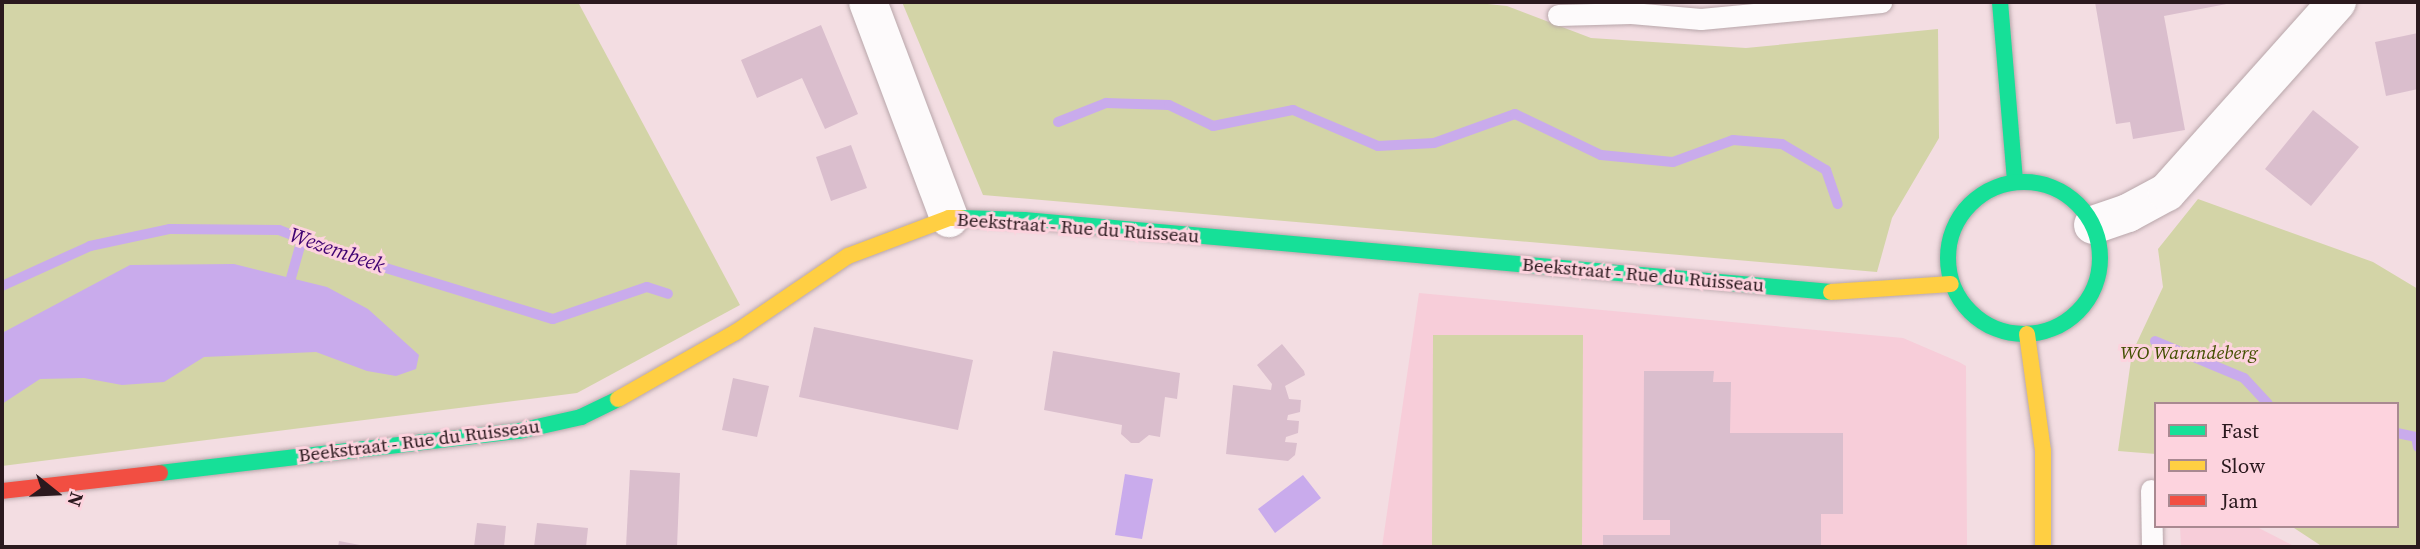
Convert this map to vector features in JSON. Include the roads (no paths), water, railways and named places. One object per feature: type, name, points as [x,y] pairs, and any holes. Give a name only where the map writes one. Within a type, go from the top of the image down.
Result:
[{"type":"street","points":[[868,2],[949,218]]},
{"type":"street","points":[[2000,2],[2015,181]]},
{"type":"street","points":[[2093,225],[2128,213],[2177,183],[2337,2]]},
{"type":"street","points":[[2015,181],[2056,188],[2078,203],[2093,225],[2099,273],[2091,294],[2079,310],[2054,328],[2027,334],[2002,332],[1970,314],[1951,284],[1950,239],[1959,218],[1973,201],[2015,181]]},
{"type":"street","name":"Beekstraat - Rue du Ruisseau","points":[[2,491],[519,431],[581,417],[725,339],[848,256],[949,218],[1024,220],[1852,294],[1916,290],[1951,284]]},
{"type":"street","points":[[2027,334],[2043,452],[2043,547]]},
{"type":"lane","points":[[1558,15],[1631,13],[1701,19],[1740,8],[1881,2]]},
{"type":"lane","points":[[2151,490],[2152,547]]},
{"type":"waterway","name":"Wezembeek","points":[[1058,122],[1106,103],[1169,105],[1213,126],[1293,110],[1378,146],[1434,143],[1515,114],[1601,155],[1673,162],[1733,140],[1782,144],[1826,170],[1838,204]]},
{"type":"waterway","name":"Wezembeek","points":[[2,286],[90,246],[170,229],[279,230],[353,258],[553,319],[647,287],[668,294]]},
{"type":"waterway","points":[[291,278],[302,239]]},
{"type":"waterway","name":"Wezembeek","points":[[2155,341],[2244,378],[2266,402]]},
{"type":"waterway","name":"Wezembeek","points":[[2399,433],[2416,437],[2418,447]]},
{"type":"park label","name":"WO Warandeberg","points":[[2189,353]]}]
